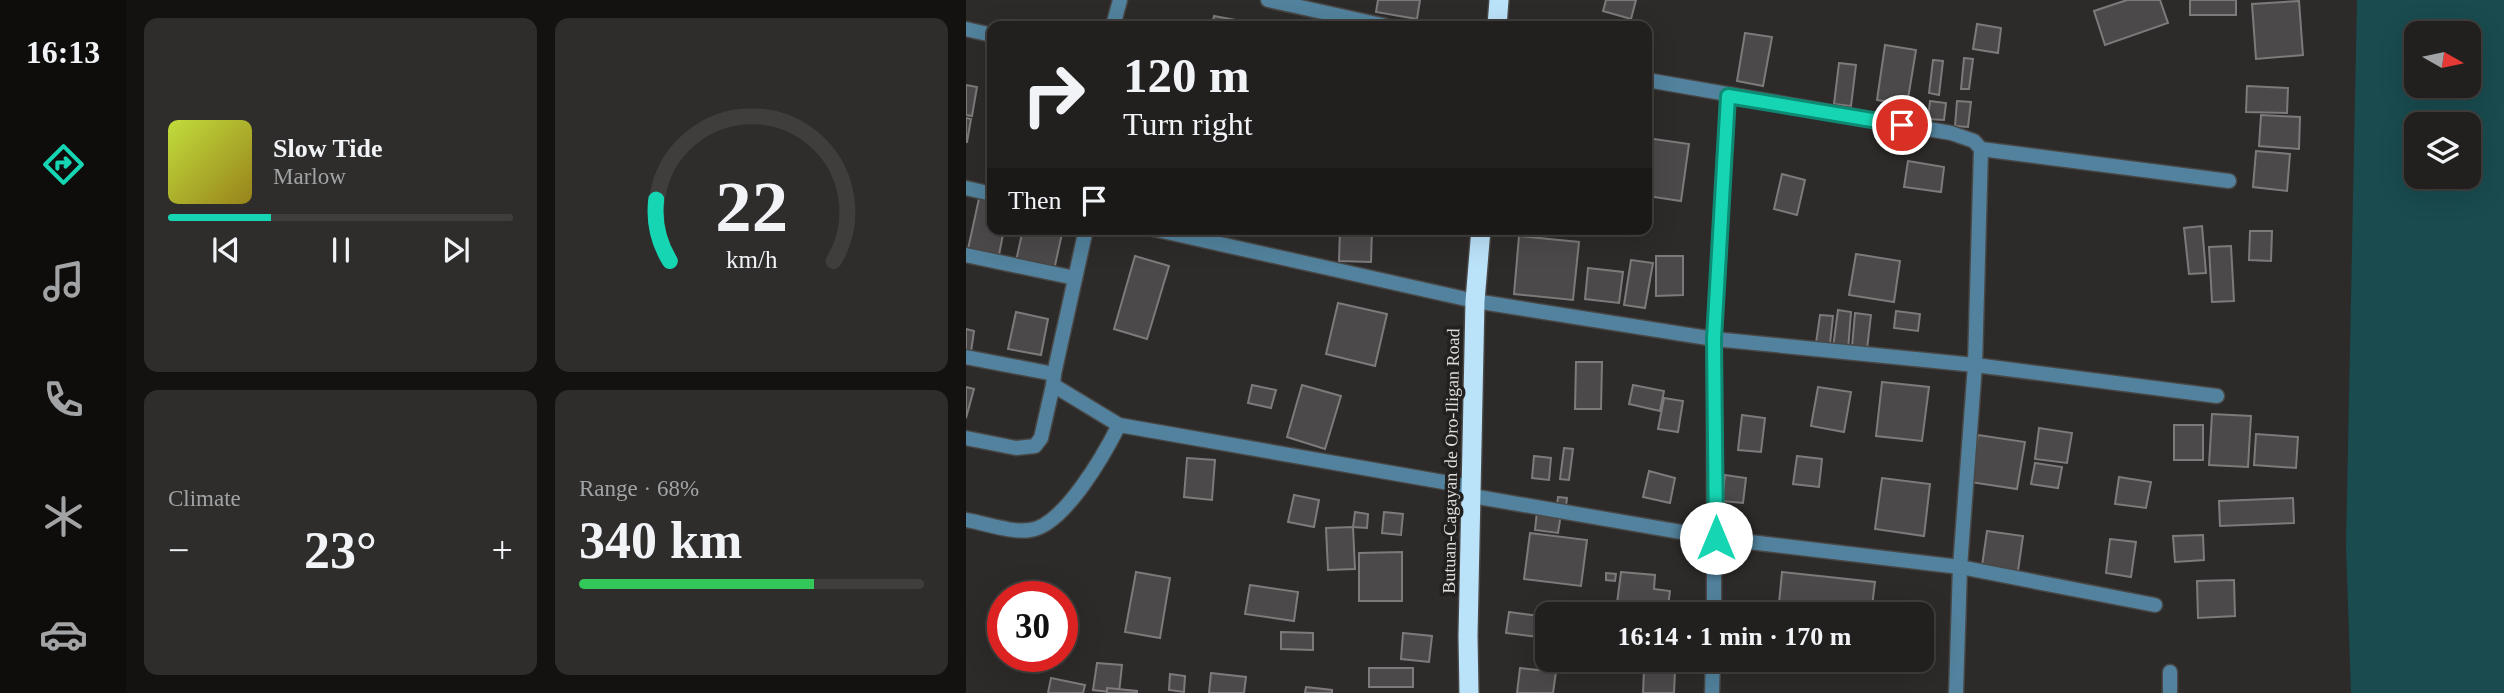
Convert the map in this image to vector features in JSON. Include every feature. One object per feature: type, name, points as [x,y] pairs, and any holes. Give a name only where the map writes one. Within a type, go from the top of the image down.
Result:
[{"type":"highway","points":[[1497,21],[1499,0]]},
{"type":"highway","name":"Butuan-Cagayan de Oro-Iligan Road","points":[[1469,693],[1475,301],[1480,235]]},
{"type":"street","points":[[1115,21],[1120,0]]},
{"type":"street","points":[[1268,0],[1363,21]]},
{"type":"street","points":[[966,29],[987,33]]},
{"type":"street","points":[[1652,81],[1951,133],[1974,141],[1981,149],[2229,181]]},
{"type":"street","points":[[1714,602],[1714,339],[1728,96]]},
{"type":"street","points":[[1956,693],[1960,567],[1975,365],[1981,149]]},
{"type":"street","points":[[966,188],[987,193]]},
{"type":"street","points":[[966,438],[1016,448],[1035,446],[1041,438],[1085,235]]},
{"type":"street","points":[[1180,235],[1475,301],[1714,339],[1975,365],[2217,396]]},
{"type":"street","points":[[966,255],[1075,278]]},
{"type":"street","points":[[966,357],[1053,380],[1119,425],[1716,538],[1960,567],[2155,604]]},
{"type":"street","points":[[966,520],[1027,531],[1040,528],[1064,509],[1109,445],[1119,425]]},
{"type":"street","points":[[1712,693],[1713,672]]},
{"type":"street","points":[[2170,672],[2170,693]]},
{"type":"water","points":[[2357,0],[2504,0],[2504,693],[2351,693],[2346,546]]},
{"type":"building","points":[[1378,0],[1420,0],[1417,19],[1376,12]]},
{"type":"building","points":[[1606,0],[1636,0],[1631,19],[1603,11]]},
{"type":"building","points":[[2127,0],[2160,0],[2168,23],[2105,45],[2094,11]]},
{"type":"building","points":[[2190,0],[2236,0],[2236,15],[2190,15]]},
{"type":"building","points":[[2299,1],[2303,55],[2256,59],[2252,4]]},
{"type":"building","points":[[1214,16],[1242,21],[1213,21]]},
{"type":"building","points":[[1977,24],[2001,28],[1998,53],[1973,49]]},
{"type":"building","points":[[1745,33],[1772,37],[1763,86],[1737,81]]},
{"type":"building","points":[[1885,45],[1916,50],[1907,105],[1877,100]]},
{"type":"building","points":[[1964,58],[1973,59],[1969,89],[1961,89]]},
{"type":"building","points":[[1933,60],[1943,61],[1939,95],[1929,93]]},
{"type":"building","points":[[1839,63],[1856,65],[1851,106],[1834,104]]},
{"type":"building","points":[[966,85],[977,87],[972,116],[966,115]]},
{"type":"building","points":[[2247,86],[2288,88],[2287,113],[2246,112]]},
{"type":"building","points":[[1930,101],[1946,103],[1944,120],[1928,119]]},
{"type":"building","points":[[1957,101],[1971,102],[1968,127],[1955,126]]},
{"type":"building","points":[[2261,115],[2300,117],[2299,149],[2259,146]]},
{"type":"building","points":[[966,118],[971,119],[967,142],[966,142]]},
{"type":"building","points":[[1652,139],[1689,144],[1681,201],[1652,197]]},
{"type":"building","points":[[2256,151],[2290,154],[2287,191],[2253,187]]},
{"type":"building","points":[[1908,161],[1944,167],[1941,192],[1904,187]]},
{"type":"building","points":[[1782,174],[1805,180],[1797,215],[1774,209]]},
{"type":"building","points":[[980,194],[987,196],[987,235],[1003,235],[999,255],[968,249]]},
{"type":"building","points":[[2202,226],[2206,273],[2189,274],[2184,228]]},
{"type":"building","points":[[2250,231],[2272,231],[2271,261],[2249,260]]},
{"type":"building","points":[[1022,235],[1062,235],[1054,270],[1016,261]]},
{"type":"building","points":[[1340,235],[1372,235],[1371,262],[1339,261]]},
{"type":"building","points":[[1519,236],[1579,242],[1573,300],[1514,294]]},
{"type":"building","points":[[2231,246],[2234,301],[2212,302],[2209,247]]},
{"type":"building","points":[[1856,254],[1900,261],[1894,302],[1849,295]]},
{"type":"building","points":[[1135,256],[1169,266],[1147,339],[1114,329]]},
{"type":"building","points":[[1656,256],[1683,256],[1683,295],[1656,296]]},
{"type":"building","points":[[1631,260],[1653,263],[1645,308],[1624,305]]},
{"type":"building","points":[[1588,268],[1623,272],[1619,303],[1585,299]]},
{"type":"building","points":[[1338,303],[1387,314],[1375,366],[1326,354]]},
{"type":"building","points":[[1838,310],[1851,312],[1848,350],[1833,348]]},
{"type":"building","points":[[1896,311],[1920,314],[1918,331],[1894,328]]},
{"type":"building","points":[[1016,312],[1048,319],[1041,355],[1008,349]]},
{"type":"building","points":[[1855,313],[1871,315],[1867,349],[1852,347]]},
{"type":"building","points":[[1820,315],[1833,316],[1830,344],[1816,343]]},
{"type":"building","points":[[966,329],[974,331],[971,352],[966,351]]},
{"type":"building","points":[[1576,362],[1602,362],[1601,409],[1575,409]]},
{"type":"building","points":[[1882,382],[1929,387],[1922,441],[1876,436]]},
{"type":"building","points":[[1252,385],[1276,390],[1271,408],[1248,403]]},
{"type":"building","points":[[1302,385],[1341,396],[1325,449],[1287,437]]},
{"type":"building","points":[[1633,385],[1664,391],[1660,411],[1629,404]]},
{"type":"building","points":[[966,387],[974,389],[966,418]]},
{"type":"building","points":[[1818,387],[1851,392],[1844,432],[1811,426]]},
{"type":"building","points":[[1664,398],[1683,401],[1678,432],[1658,429]]},
{"type":"building","points":[[2212,414],[2251,416],[2248,467],[2209,465]]},
{"type":"building","points":[[1742,415],[1765,418],[1761,452],[1738,450]]},
{"type":"building","points":[[2174,425],[2203,425],[2203,460],[2174,460]]},
{"type":"building","points":[[2039,428],[2072,433],[2067,463],[2035,459]]},
{"type":"building","points":[[2256,434],[2298,437],[2296,468],[2254,465]]},
{"type":"building","points":[[1978,435],[2025,442],[2017,489],[1970,482]]},
{"type":"building","points":[[1564,448],[1573,449],[1569,480],[1560,479]]},
{"type":"building","points":[[1534,456],[1551,458],[1549,480],[1532,478]]},
{"type":"building","points":[[1797,456],[1822,459],[1819,487],[1793,484]]},
{"type":"building","points":[[1187,458],[1215,460],[1212,500],[1184,497]]},
{"type":"building","points":[[2035,463],[2062,467],[2058,488],[2031,484]]},
{"type":"building","points":[[1649,471],[1675,478],[1670,503],[1643,497]]},
{"type":"building","points":[[1725,475],[1746,478],[1743,503],[1722,501]]},
{"type":"building","points":[[2119,477],[2151,482],[2146,508],[2115,504]]},
{"type":"building","points":[[1882,478],[1930,484],[1924,536],[1875,529]]},
{"type":"building","points":[[1294,495],[1319,500],[1314,527],[1288,522]]},
{"type":"building","points":[[1558,497],[1567,498],[1566,506],[1557,505]]},
{"type":"building","points":[[2293,498],[2294,523],[2220,526],[2219,501]]},
{"type":"building","points":[[1537,511],[1561,514],[1558,533],[1535,530]]},
{"type":"building","points":[[1355,512],[1368,514],[1367,528],[1353,527]]},
{"type":"building","points":[[1384,512],[1403,514],[1401,535],[1382,533]]},
{"type":"building","points":[[1353,527],[1355,569],[1328,570],[1326,528]]},
{"type":"building","points":[[1987,531],[2023,536],[2018,571],[1982,566]]},
{"type":"building","points":[[1530,533],[1587,540],[1581,586],[1524,579]]},
{"type":"building","points":[[2203,535],[2204,560],[2175,562],[2173,536]]},
{"type":"building","points":[[2110,539],[2136,542],[2131,577],[2106,573]]},
{"type":"building","points":[[1402,552],[1402,601],[1359,601],[1359,553]]},
{"type":"building","points":[[1136,572],[1170,578],[1160,638],[1125,632]]},
{"type":"building","points":[[1621,572],[1655,575],[1654,589],[1670,591],[1669,602],[1617,602]]},
{"type":"building","points":[[1782,572],[1875,582],[1872,602],[1779,602]]},
{"type":"building","points":[[1606,573],[1616,574],[1615,581],[1606,580]]},
{"type":"building","points":[[2234,580],[2235,616],[2198,618],[2197,581]]},
{"type":"building","points":[[1250,585],[1298,592],[1294,621],[1245,614]]},
{"type":"building","points":[[1509,612],[1535,615],[1535,637],[1506,633]]},
{"type":"building","points":[[1281,632],[1313,633],[1313,650],[1281,649]]},
{"type":"building","points":[[1403,633],[1432,636],[1429,662],[1401,659]]},
{"type":"building","points":[[1097,663],[1122,665],[1119,693],[1093,690]]},
{"type":"building","points":[[1369,668],[1413,668],[1413,687],[1369,687]]},
{"type":"building","points":[[1520,668],[1535,670],[1535,672],[1556,672],[1553,693],[1517,693]]},
{"type":"building","points":[[1644,672],[1675,672],[1674,693],[1643,693]]},
{"type":"building","points":[[1211,673],[1246,677],[1244,693],[1209,693]]},
{"type":"building","points":[[1170,674],[1185,676],[1184,692],[1169,690]]},
{"type":"building","points":[[1051,678],[1085,685],[1083,693],[1048,693]]},
{"type":"building","points":[[1306,687],[1332,690],[1332,693],[1305,693]]},
{"type":"building","points":[[1107,688],[1137,691],[1137,693],[1107,693]]},
{"type":"route","points":[[1716,538],[1714,339],[1728,96],[1902,125]]}]
